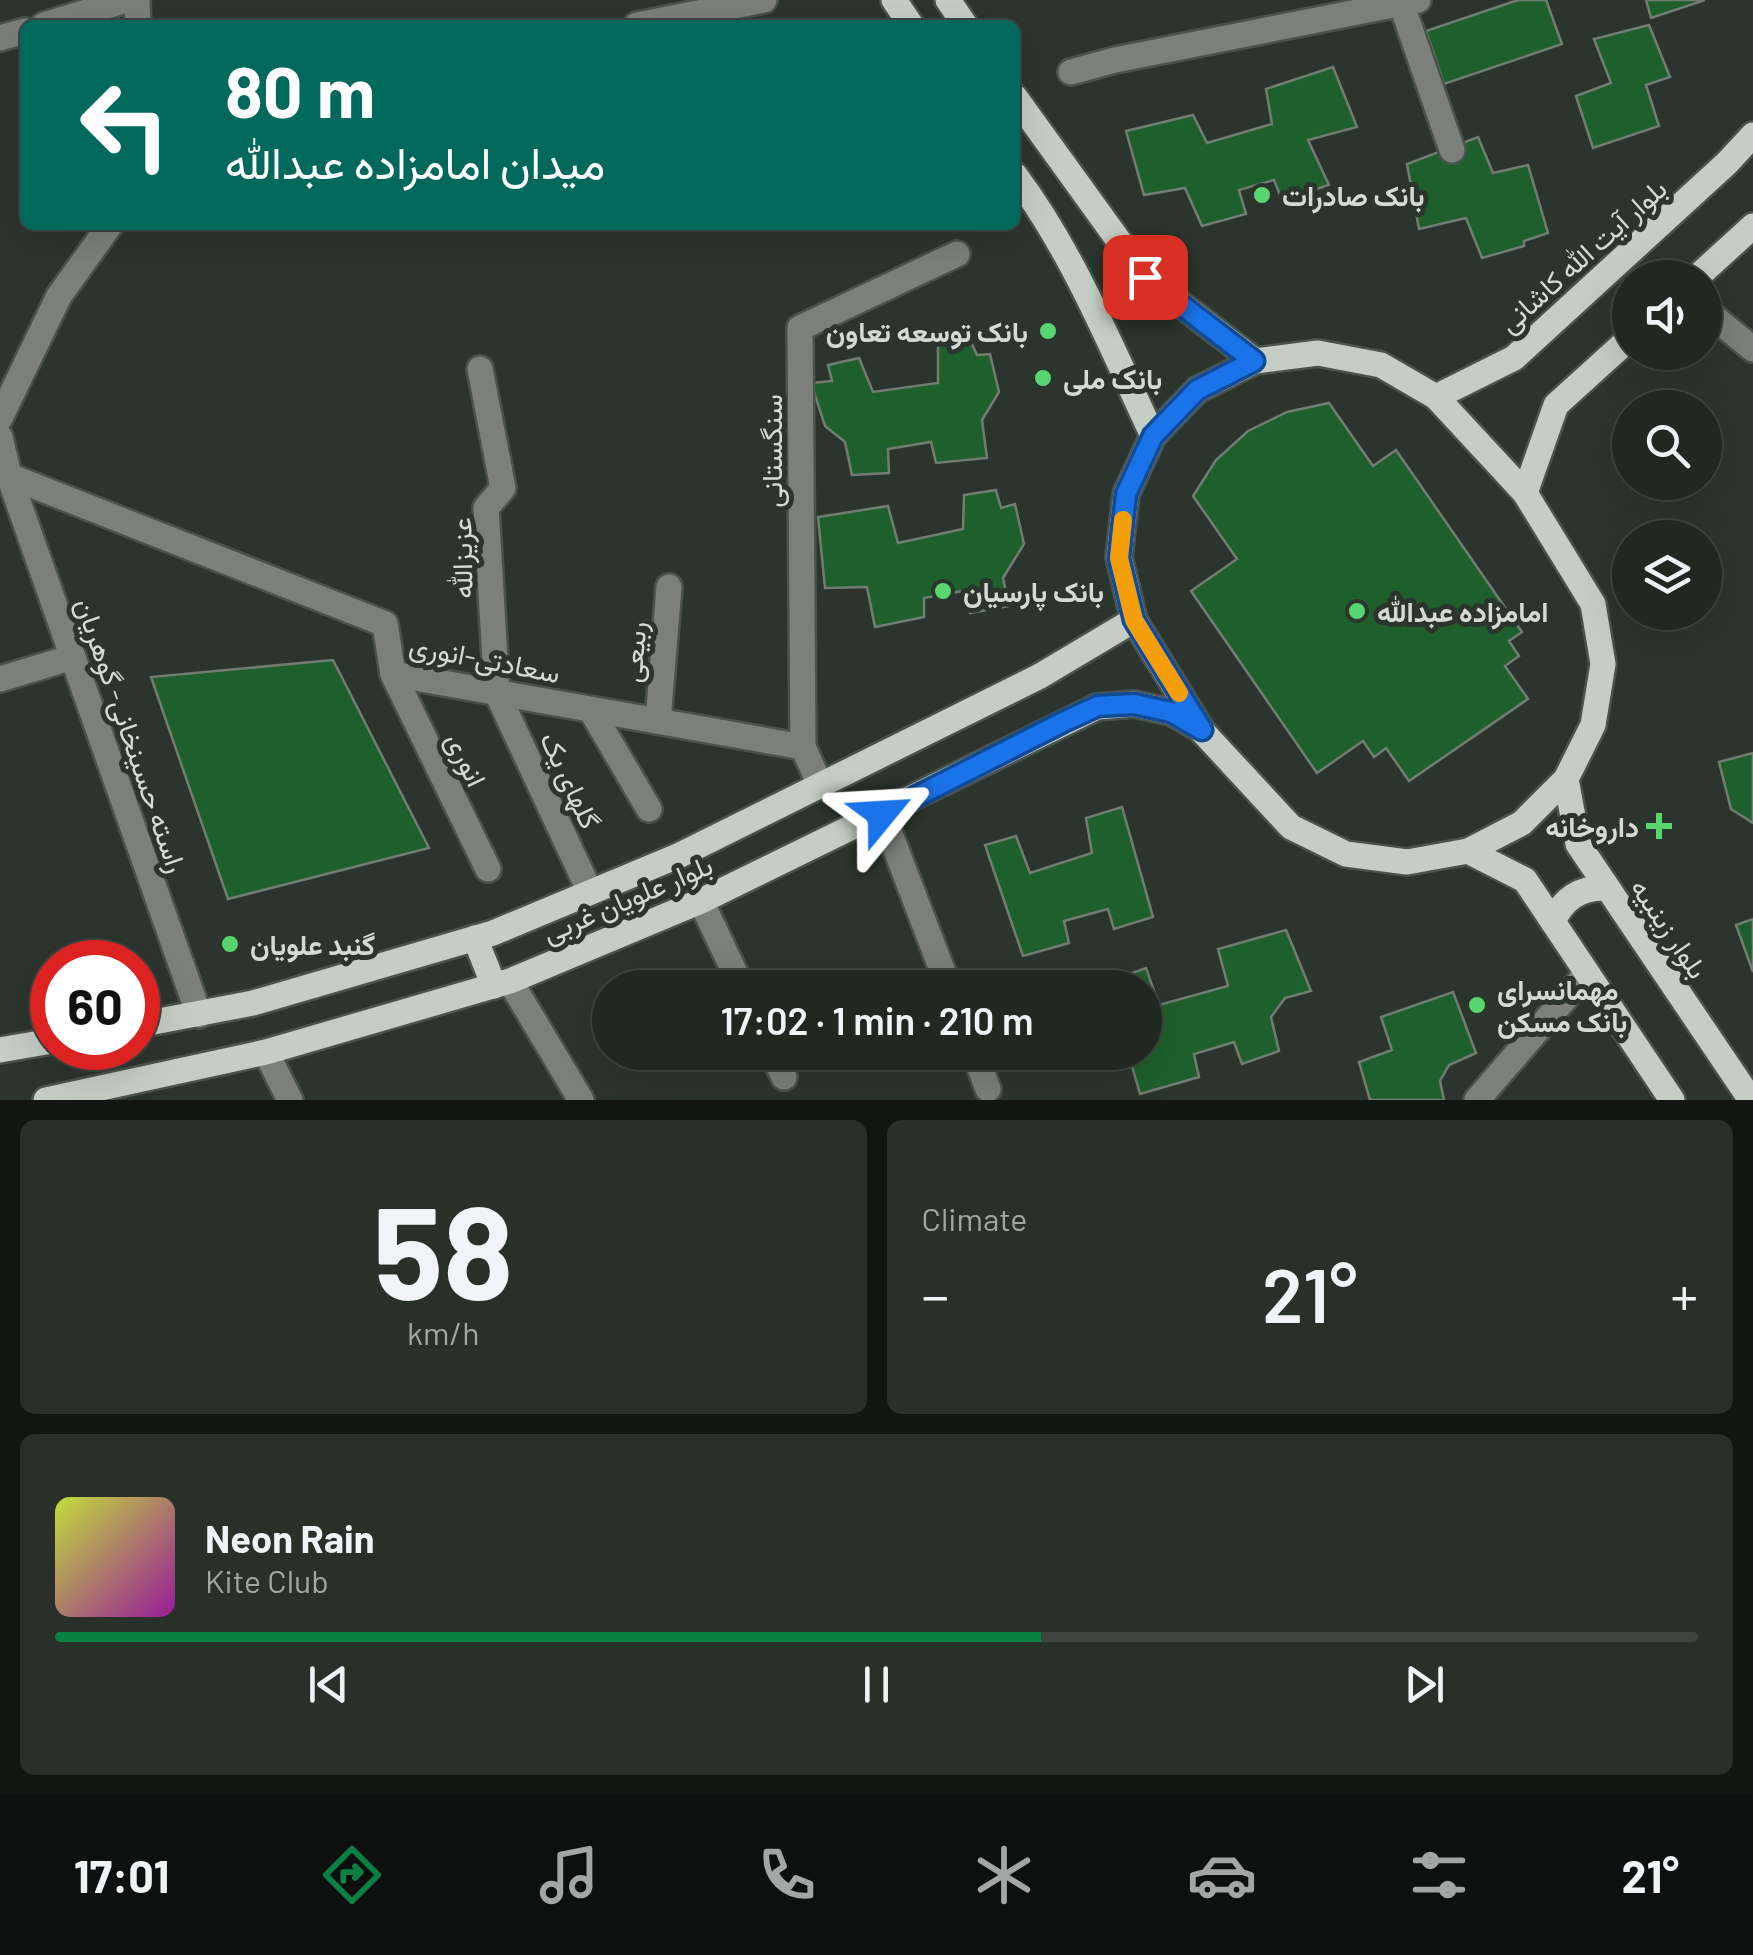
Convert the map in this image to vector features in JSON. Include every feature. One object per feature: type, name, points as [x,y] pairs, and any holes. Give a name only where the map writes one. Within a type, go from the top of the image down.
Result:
[{"type":"main road","points":[[1020,105],[1145,277],[1254,361]]},
{"type":"main road","name":"بلوار آیت الله کاشانی","points":[[1436,397],[1514,358],[1727,164],[1753,135]]},
{"type":"main road","points":[[1020,182],[1038,206],[1088,298],[1153,436]]},
{"type":"main road","points":[[1716,260],[1753,226]]},
{"type":"main road","points":[[1318,352],[1350,358],[1381,365],[1436,397],[1524,493],[1594,604],[1603,664],[1593,724],[1566,780],[1522,823],[1468,851],[1407,862],[1346,854],[1291,827],[1202,730],[1134,620],[1119,558],[1126,494],[1153,436],[1197,390],[1254,361],[1318,352]]},
{"type":"main road","points":[[1524,493],[1556,404],[1612,354]]},
{"type":"main road","name":"بلوار علویان غربی","points":[[160,1022],[253,1003],[476,938],[590,892],[680,854],[1040,676],[1134,620]]},
{"type":"main road","name":"بلوار علویان غربی","points":[[46,1100],[266,1052],[502,983],[701,901],[1098,706],[1134,704],[1171,712],[1202,730]]},
{"type":"main road","name":"بلوار زینبیه","points":[[1566,780],[1578,844],[1750,1100]]},
{"type":"main road","points":[[1468,851],[1525,880],[1672,1100]]},
{"type":"main road","points":[[1554,922],[1568,898],[1592,887],[1606,888]]},
{"type":"main road","points":[[476,938],[502,983]]},
{"type":"main road","points":[[0,1050],[30,1044]]},
{"type":"street","points":[[60,20],[126,0]]},
{"type":"street","points":[[663,20],[764,0]]},
{"type":"street","points":[[1072,72],[1406,1],[1452,150]]},
{"type":"street","points":[[0,418],[59,296],[106,230]]},
{"type":"street","name":"سنگستانی","points":[[803,747],[800,328],[957,254]]},
{"type":"street","points":[[1722,324],[1753,350]]},
{"type":"street","name":"عزیزالله","points":[[480,369],[503,488],[486,508],[497,693]]},
{"type":"street","name":"راسته حسینخانی- گوهریان","points":[[0,437],[4,473],[198,1015]]},
{"type":"street","name":"سعادتی-انوری","points":[[4,473],[385,624],[393,674],[803,747]]},
{"type":"street","name":"ربیعی","points":[[658,722],[669,587]]},
{"type":"street","points":[[0,678],[73,658]]},
{"type":"street","name":"انوری","points":[[393,674],[488,869]]},
{"type":"street","name":"گلهای یک","points":[[497,693],[590,892]]},
{"type":"street","points":[[591,710],[649,809]]},
{"type":"street","points":[[803,747],[820,785]]},
{"type":"street","points":[[882,814],[942,970]]},
{"type":"street","points":[[701,901],[734,970]]},
{"type":"street","points":[[1477,1100],[1586,973]]},
{"type":"street","points":[[502,983],[581,1100]]},
{"type":"street","points":[[266,1052],[290,1100]]},
{"type":"street","points":[[781,1070],[784,1077]]},
{"type":"street","points":[[981,1070],[988,1089]]},
{"type":"building","points":[[1518,0],[1546,0],[1562,44],[1444,84],[1426,31]]},
{"type":"building","points":[[1646,0],[1705,0],[1651,18]]},
{"type":"building","points":[[1649,25],[1670,77],[1646,85],[1659,126],[1593,148],[1576,96],[1611,83],[1594,39]]},
{"type":"building","points":[[1333,67],[1357,127],[1308,140],[1329,185],[1282,200],[1274,180],[1239,190],[1246,214],[1202,226],[1185,188],[1144,195],[1126,131],[1193,115],[1207,143],[1272,124],[1266,89]]},
{"type":"building","points":[[1478,137],[1493,173],[1528,165],[1548,233],[1524,241],[1524,246],[1482,258],[1466,218],[1419,229],[1407,164]]},
{"type":"building","points":[[970,340],[977,355],[990,354],[999,392],[982,420],[987,458],[936,463],[931,442],[888,449],[889,473],[852,475],[845,442],[825,426],[811,383],[832,381],[828,365],[859,358],[873,392],[938,383],[938,345]]},
{"type":"building","name":"امامزاده عبدالله","points":[[1329,403],[1373,466],[1396,450],[1522,632],[1509,641],[1519,656],[1505,666],[1528,699],[1409,781],[1386,748],[1374,757],[1363,741],[1317,773],[1191,591],[1237,559],[1193,496],[1216,460],[1248,431],[1287,412]]},
{"type":"building","points":[[996,490],[1001,508],[1015,504],[1024,544],[1003,578],[1009,606],[970,613],[963,591],[924,598],[924,617],[875,627],[867,587],[825,588],[818,517],[888,506],[898,543],[963,529],[964,495]]},
{"type":"building","points":[[333,660],[429,848],[228,899],[151,677]]},
{"type":"building","points":[[1753,753],[1753,823],[1731,809],[1719,762]]},
{"type":"building","points":[[1122,807],[1153,917],[1114,929],[1108,909],[1064,921],[1069,943],[1023,956],[985,845],[1016,836],[1030,873],[1092,853],[1086,818]]},
{"type":"building","points":[[1753,919],[1753,972],[1736,925]]},
{"type":"building","points":[[1286,930],[1311,991],[1285,998],[1271,1017],[1279,1051],[1242,1064],[1234,1042],[1194,1054],[1199,1077],[1140,1094],[1133,1070],[1162,1070],[1162,1004],[1228,986],[1218,949]]},
{"type":"building","points":[[1453,992],[1476,1053],[1449,1065],[1440,1081],[1444,1100],[1370,1100],[1359,1062],[1392,1050],[1381,1017]]},
{"type":"slow traffic","points":[[1123,520],[1119,558],[1134,620],[1179,693]]},
{"type":"place","name":"بانک صادرات","points":[[1262,195]]},
{"type":"place","name":"بانک توسعه تعاون","points":[[1048,331]]},
{"type":"place","name":"بانک ملی","points":[[1043,378]]},
{"type":"place","name":"بانک پارسیان","points":[[943,591]]},
{"type":"place","name":"امامزاده عبدالله","points":[[1357,611]]},
{"type":"place","name":"داروخانه","points":[[1659,826]]},
{"type":"place","name":"گنبد علویان","points":[[230,944]]},
{"type":"place","name":"مهمانسرای بانک مسکن","points":[[1477,1005]]},
{"type":"route","points":[[882,814],[1098,706],[1134,704],[1171,712],[1202,730],[1134,620],[1119,558],[1126,494],[1153,436],[1197,390],[1254,361],[1145,277]]}]
